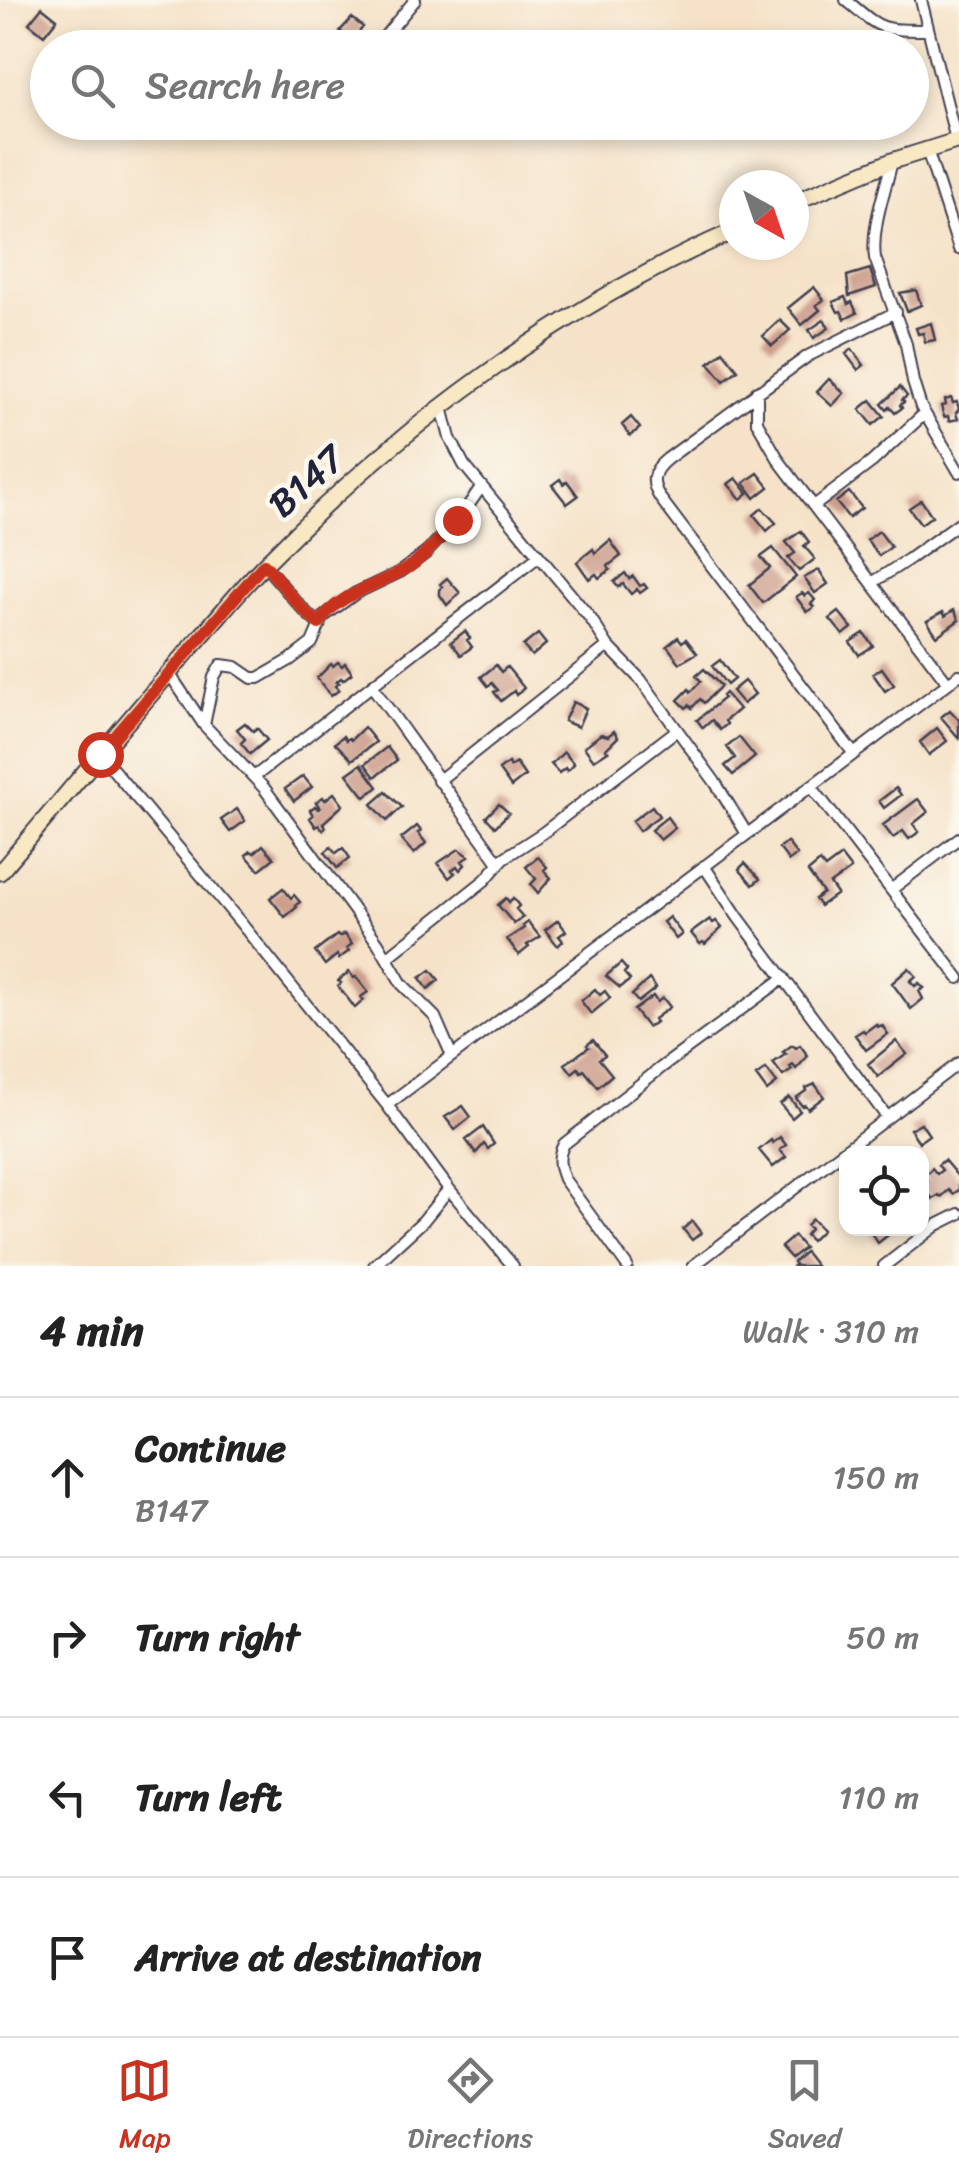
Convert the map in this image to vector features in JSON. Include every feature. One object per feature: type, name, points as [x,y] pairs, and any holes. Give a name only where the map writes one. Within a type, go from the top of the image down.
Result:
[{"type":"main road","points":[[809,196],[892,161],[958,140]]},
{"type":"main road","name":"B147","points":[[0,872],[264,564],[343,490],[442,407],[541,336],[610,294],[719,237]]},
{"type":"street","points":[[390,30],[415,0]]},
{"type":"street","points":[[846,0],[875,25],[927,30],[921,0]]},
{"type":"street","points":[[929,37],[958,140]]},
{"type":"street","points":[[927,150],[959,248]]},
{"type":"street","points":[[892,161],[874,246],[875,258],[896,312],[924,414],[959,472]]},
{"type":"street","points":[[854,754],[652,484],[660,464],[808,356],[896,312]]},
{"type":"street","points":[[757,392],[760,428],[780,462],[948,683]]},
{"type":"street","points":[[442,407],[464,465],[591,619],[608,646],[641,680],[715,782],[747,834]]},
{"type":"street","points":[[814,506],[872,462],[924,414]]},
{"type":"street","points":[[204,725],[214,678],[222,665],[236,666],[252,678],[264,677],[312,643],[323,616],[356,592],[421,558],[464,512],[481,487]]},
{"type":"street","points":[[872,582],[959,523]]},
{"type":"street","points":[[254,777],[538,556]]},
{"type":"street","points":[[264,564],[299,608],[319,624]]},
{"type":"street","points":[[438,780],[608,646]]},
{"type":"street","points":[[169,672],[204,725],[254,777],[388,956],[402,984],[435,1017],[452,1056]]},
{"type":"street","points":[[386,1105],[959,675]]},
{"type":"street","points":[[372,686],[499,863]]},
{"type":"street","points":[[388,956],[484,880],[514,851],[677,730]]},
{"type":"street","points":[[100,754],[240,922],[513,1266]]},
{"type":"street","points":[[811,786],[959,978]]},
{"type":"street","points":[[892,889],[959,838]]},
{"type":"street","points":[[704,866],[887,1117]]},
{"type":"street","points":[[626,1266],[564,1178],[559,1163],[564,1144],[784,978]]},
{"type":"street","points":[[693,1266],[959,1063]]},
{"type":"street","points":[[374,1266],[424,1221],[449,1188]]},
{"type":"street","points":[[884,1266],[959,1214]]},
{"type":"building","points":[[42,7],[57,19],[48,30],[38,30],[29,23]]},
{"type":"building","points":[[352,18],[363,27],[361,30],[341,30]]},
{"type":"building","points":[[870,269],[876,287],[849,296],[847,276]]},
{"type":"building","points":[[814,287],[824,300],[816,305],[820,310],[802,325],[788,308]]},
{"type":"building","points":[[916,290],[921,305],[907,311],[900,293]]},
{"type":"building","points":[[845,297],[857,313],[845,319],[833,302]]},
{"type":"building","points":[[780,320],[790,330],[772,346],[763,336]]},
{"type":"building","points":[[824,320],[829,328],[814,338],[809,330]]},
{"type":"building","points":[[931,323],[935,340],[925,342],[923,333],[918,334],[916,328]]},
{"type":"building","points":[[852,349],[864,365],[858,370],[846,354]]},
{"type":"building","points":[[723,351],[738,370],[724,381],[709,363]]},
{"type":"building","points":[[829,379],[844,393],[832,406],[817,392]]},
{"type":"building","points":[[900,387],[907,396],[895,413],[882,404]]},
{"type":"building","points":[[951,398],[959,409],[958,419],[949,421],[941,406]]},
{"type":"building","points":[[871,400],[884,416],[873,425],[860,409]]},
{"type":"building","points":[[631,417],[640,428],[630,436],[622,425]]},
{"type":"building","points":[[758,473],[769,487],[755,498],[744,483]]},
{"type":"building","points":[[736,478],[748,493],[741,499],[728,484]]},
{"type":"building","points":[[560,479],[563,484],[567,481],[578,496],[567,504],[552,485]]},
{"type":"building","points":[[849,492],[862,508],[849,518],[836,502]]},
{"type":"building","points":[[921,500],[932,516],[921,524],[909,508]]},
{"type":"building","points":[[762,508],[776,523],[767,531],[754,515]]},
{"type":"building","points":[[801,531],[809,542],[804,546],[815,559],[799,571],[788,558],[795,553],[786,542]]},
{"type":"building","points":[[879,531],[891,547],[879,556],[867,540]]},
{"type":"building","points":[[610,540],[621,556],[599,578],[596,574],[589,579],[577,562]]},
{"type":"building","points":[[773,548],[796,577],[763,603],[749,585],[770,568],[761,557]]},
{"type":"building","points":[[819,570],[828,584],[815,593],[804,578]]},
{"type":"building","points":[[625,573],[647,588],[631,594],[623,584],[618,587],[614,582]]},
{"type":"building","points":[[447,578],[460,593],[447,605],[440,595],[440,584]]},
{"type":"building","points":[[809,593],[815,600],[811,604],[814,607],[807,612],[796,597]]},
{"type":"building","points":[[954,610],[959,620],[937,636],[927,621]]},
{"type":"building","points":[[839,612],[852,628],[843,635],[830,619]]},
{"type":"building","points":[[465,631],[472,647],[461,655],[451,642]]},
{"type":"building","points":[[864,633],[873,646],[859,655],[850,642]]},
{"type":"building","points":[[538,634],[546,644],[532,656],[523,646]]},
{"type":"building","points":[[678,637],[682,642],[686,639],[697,653],[680,663],[667,646]]},
{"type":"building","points":[[720,660],[734,679],[727,685],[712,666]]},
{"type":"building","points":[[338,662],[342,666],[345,663],[352,673],[336,682],[339,690],[331,696],[317,678]]},
{"type":"building","points":[[496,665],[501,672],[507,667],[524,688],[501,701],[494,692],[498,690],[481,677]]},
{"type":"building","points":[[882,668],[894,685],[885,691],[873,674]]},
{"type":"building","points":[[704,669],[721,686],[704,703],[700,699],[692,708],[686,708],[678,700],[701,681],[696,676]]},
{"type":"building","points":[[744,681],[755,694],[743,704],[732,691]]},
{"type":"building","points":[[725,693],[739,709],[720,730],[712,720],[703,728],[697,720]]},
{"type":"building","points":[[573,702],[586,708],[578,727],[564,721]]},
{"type":"building","points":[[950,710],[959,720],[959,738],[941,717]]},
{"type":"building","points":[[245,723],[253,731],[257,728],[267,740],[250,754],[237,729]]},
{"type":"building","points":[[364,727],[376,742],[352,760],[335,743],[343,736],[351,740]]},
{"type":"building","points":[[937,728],[947,741],[929,755],[920,742]]},
{"type":"building","points":[[614,731],[618,737],[608,751],[594,760],[584,747],[601,734],[608,736]]},
{"type":"building","points":[[739,737],[755,757],[733,775],[725,766],[735,758],[727,747]]},
{"type":"building","points":[[387,747],[397,760],[375,777],[365,764]]},
{"type":"building","points":[[564,752],[574,764],[559,773],[551,764]]},
{"type":"building","points":[[508,763],[510,767],[516,763],[525,776],[511,787],[499,770]]},
{"type":"building","points":[[361,764],[378,787],[365,797],[347,774]]},
{"type":"building","points":[[303,776],[312,787],[294,801],[285,789]]},
{"type":"building","points":[[896,788],[901,795],[884,808],[879,801]]},
{"type":"building","points":[[386,792],[402,807],[387,821],[372,804]]},
{"type":"building","points":[[334,793],[343,805],[323,823],[323,830],[310,818],[310,810],[320,808],[316,802]]},
{"type":"building","points":[[918,799],[928,812],[913,824],[919,832],[909,839],[903,831],[893,838],[883,825]]},
{"type":"building","points":[[499,804],[509,813],[495,827],[486,817]]},
{"type":"building","points":[[652,806],[659,816],[639,831],[632,821]]},
{"type":"building","points":[[237,809],[245,821],[230,832],[221,820]]},
{"type":"building","points":[[667,817],[675,828],[660,840],[651,830]]},
{"type":"building","points":[[417,826],[426,843],[414,854],[401,839]]},
{"type":"building","points":[[787,842],[797,855],[789,861],[779,848]]},
{"type":"building","points":[[263,845],[274,858],[259,870],[246,855]]},
{"type":"building","points":[[331,847],[336,853],[343,848],[350,858],[337,868],[325,852]]},
{"type":"building","points":[[459,849],[469,856],[462,861],[465,865],[460,870],[457,866],[452,870],[455,873],[449,878],[438,863]]},
{"type":"building","points":[[841,856],[851,869],[830,884],[837,894],[820,906],[815,899],[823,893],[808,872],[820,862],[825,868]]},
{"type":"building","points":[[538,857],[551,878],[538,893],[531,884],[536,879],[526,867]]},
{"type":"building","points":[[745,863],[760,879],[753,885],[739,869]]},
{"type":"building","points":[[283,888],[300,902],[285,917],[270,898]]},
{"type":"building","points":[[506,898],[509,902],[513,898],[523,917],[514,924],[498,905]]},
{"type":"building","points":[[669,917],[682,934],[676,939],[663,922]]},
{"type":"building","points":[[710,919],[722,928],[700,944],[691,933]]},
{"type":"building","points":[[558,920],[566,931],[559,936],[563,941],[558,946],[545,930]]},
{"type":"building","points":[[528,922],[540,937],[519,955],[507,939]]},
{"type":"building","points":[[344,934],[352,944],[347,948],[349,951],[325,965],[315,952]]},
{"type":"building","points":[[621,963],[630,980],[620,988],[606,976]]},
{"type":"building","points":[[909,968],[916,976],[910,981],[924,988],[919,991],[923,999],[911,1009],[892,983]]},
{"type":"building","points":[[431,970],[439,980],[428,989],[420,978]]},
{"type":"building","points":[[349,972],[368,992],[355,1008],[338,986],[338,981]]},
{"type":"building","points":[[649,979],[656,988],[638,1002],[632,995]]},
{"type":"building","points":[[595,989],[600,995],[605,991],[610,998],[591,1014],[581,1001]]},
{"type":"building","points":[[653,996],[657,1002],[663,998],[670,1007],[647,1027],[634,1010]]},
{"type":"building","points":[[876,1024],[882,1025],[888,1034],[866,1050],[855,1035]]},
{"type":"building","points":[[593,1040],[605,1055],[599,1059],[612,1075],[598,1087],[584,1070],[578,1068],[572,1073],[565,1064]]},
{"type":"building","points":[[896,1041],[907,1054],[878,1077],[868,1064]]},
{"type":"building","points":[[792,1045],[800,1045],[808,1056],[783,1076],[773,1063]]},
{"type":"building","points":[[766,1069],[777,1083],[767,1091],[756,1076]]},
{"type":"building","points":[[815,1084],[824,1097],[808,1109],[796,1098]]},
{"type":"building","points":[[789,1097],[800,1111],[792,1118],[780,1104]]},
{"type":"building","points":[[463,1106],[471,1117],[455,1130],[445,1117]]},
{"type":"building","points":[[921,1123],[929,1135],[919,1142],[910,1129]]},
{"type":"building","points":[[483,1127],[494,1144],[488,1149],[484,1144],[476,1153],[466,1140]]},
{"type":"building","points":[[780,1137],[786,1145],[780,1150],[786,1157],[773,1167],[759,1150]]},
{"type":"building","points":[[944,1160],[959,1178],[959,1190],[953,1194],[949,1190],[933,1199],[929,1194],[929,1171],[932,1168],[937,1174],[942,1170],[938,1165]]},
{"type":"building","points":[[812,1219],[822,1230],[811,1241],[805,1235],[810,1229],[806,1225]]},
{"type":"building","points":[[692,1221],[701,1233],[692,1240],[683,1229]]},
{"type":"building","points":[[794,1236],[804,1248],[791,1258],[781,1247]]},
{"type":"building","points":[[805,1252],[816,1266],[793,1266],[793,1262]]},
{"type":"route","points":[[100,754],[264,564],[299,608],[319,624],[323,616],[356,592],[412,565],[457,520]]}]
